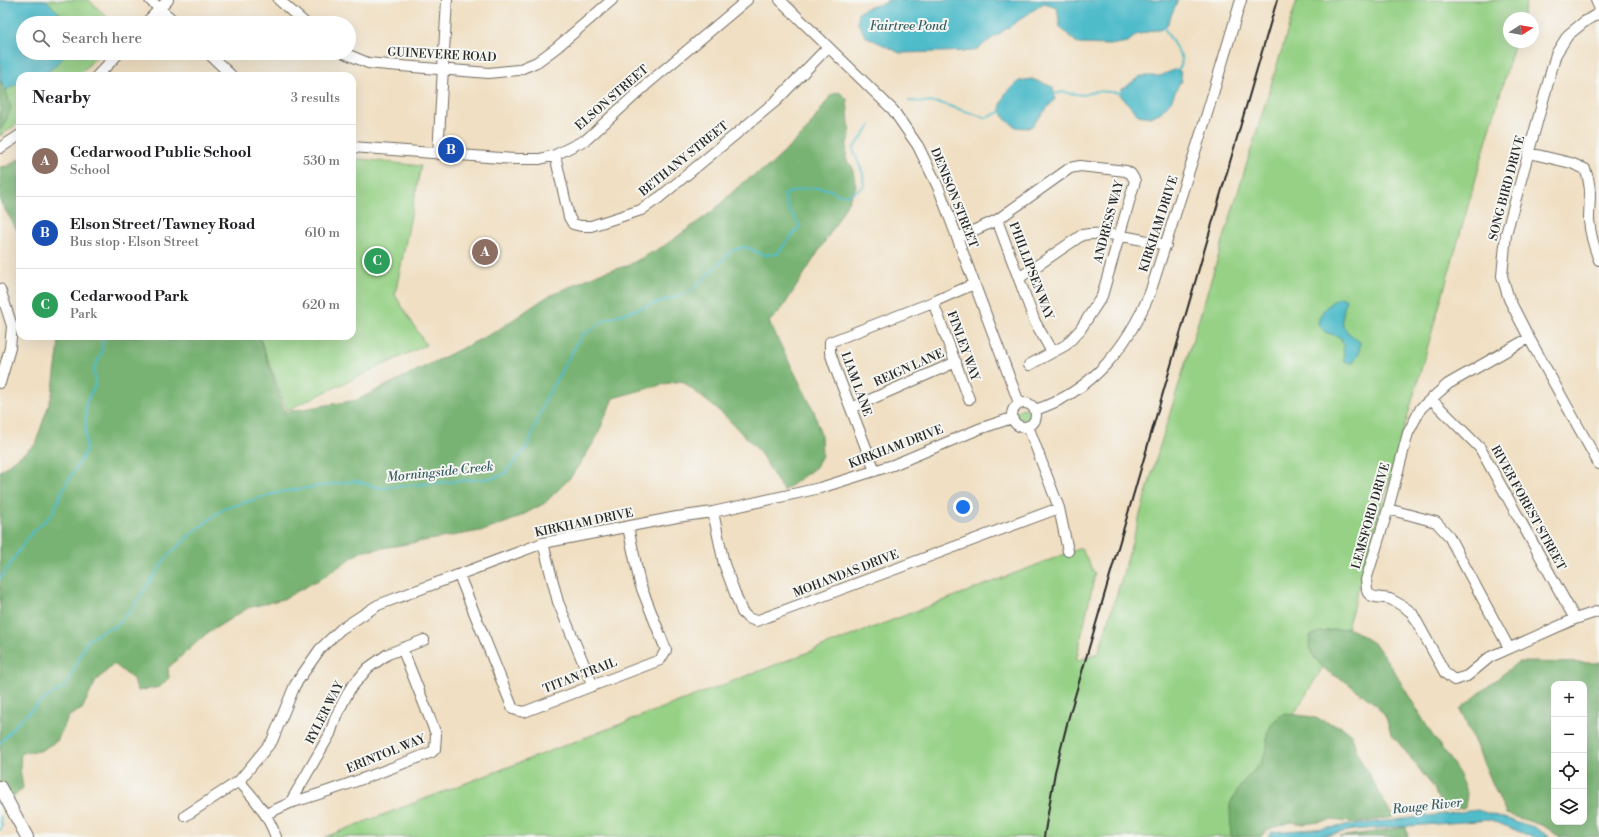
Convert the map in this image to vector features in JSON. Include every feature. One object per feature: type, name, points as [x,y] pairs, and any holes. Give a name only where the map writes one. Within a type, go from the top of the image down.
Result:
[{"type":"main road","points":[[0,787],[27,837]]},
{"type":"street","points":[[150,0],[168,16]]},
{"type":"street","points":[[153,16],[168,0]]},
{"type":"street","points":[[279,0],[297,16]]},
{"type":"street","points":[[438,154],[447,0]]},
{"type":"street","name":"GUINEVERE ROAD","points":[[356,58],[368,62],[388,65],[443,68],[489,73],[518,70],[537,62],[612,0]]},
{"type":"street","name":"ELSON STREET","points":[[356,147],[514,159],[540,159],[555,155],[587,139],[646,85],[747,0]]},
{"type":"street","name":"DENISON STREET","points":[[780,0],[893,110],[918,146],[929,166],[1019,403]]},
{"type":"street","name":"KIRKHAM DRIVE","points":[[1035,410],[1052,405],[1066,397],[1094,376],[1117,352],[1144,309],[1166,245],[1241,0]]},
{"type":"street","points":[[1596,0],[1599,7]]},
{"type":"street","name":"SONG BIRD DRIVE","points":[[1599,13],[1584,22],[1568,35],[1556,54],[1506,234],[1502,276],[1510,299],[1529,338],[1599,464]]},
{"type":"street","name":"BETHANY STREET","points":[[555,155],[568,217],[573,224],[591,226],[641,210],[660,197],[776,101],[828,47]]},
{"type":"street","points":[[101,72],[112,60]]},
{"type":"street","points":[[215,60],[228,72]]},
{"type":"street","points":[[0,148],[16,138]]},
{"type":"street","points":[[1529,153],[1585,169],[1590,185],[1589,221],[1599,260]]},
{"type":"street","name":"ANDRESS WAY","points":[[957,238],[997,220],[1070,168],[1080,166],[1126,171],[1131,174],[1135,181],[1102,296],[1080,330],[1066,345],[1028,365]]},
{"type":"street","name":"PHILLIPSEN WAY","points":[[997,220],[1035,322],[1052,352]]},
{"type":"street","points":[[1019,278],[1082,235],[1092,233],[1120,236],[1166,245]]},
{"type":"street","points":[[933,302],[974,284]]},
{"type":"street","points":[[0,289],[12,326],[10,348],[0,383]]},
{"type":"street","name":"FINLEY WAY","points":[[933,302],[969,399]]},
{"type":"street","name":"LIAM LANE","points":[[876,471],[836,370],[830,352],[830,342],[933,302]]},
{"type":"street","name":"LEMSFORD DRIVE","points":[[1529,338],[1448,384],[1420,408],[1408,433],[1388,509],[1366,580],[1369,593],[1376,597],[1385,598],[1398,603],[1412,613],[1445,673],[1454,680],[1467,676],[1490,657],[1575,619],[1599,611]]},
{"type":"street","name":"REIGN LANE","points":[[851,408],[956,362]]},
{"type":"street","name":"RIVER FOREST STREET","points":[[1431,399],[1480,448],[1575,619]]},
{"type":"street","points":[[1026,402],[1035,410],[1036,414],[1034,422],[1028,426],[1024,427],[1016,425],[1012,418],[1012,410],[1019,403],[1026,402]]},
{"type":"street","name":"KIRKHAM DRIVE","points":[[185,816],[239,781],[272,741],[295,685],[320,649],[341,628],[378,605],[459,576],[502,557],[543,543],[628,526],[713,512],[820,488],[876,471],[979,429],[1012,418]]},
{"type":"street","points":[[1028,426],[1059,508],[1068,551]]},
{"type":"street","name":"MOHANDAS DRIVE","points":[[713,512],[724,564],[742,612],[748,618],[756,622],[1059,508]]},
{"type":"street","points":[[1388,509],[1436,522],[1444,530],[1509,648]]},
{"type":"street","name":"TITAN TRAIL","points":[[459,576],[513,710],[524,712],[660,660],[666,650],[640,584],[628,526]]},
{"type":"street","points":[[543,543],[558,602],[593,686]]},
{"type":"street","name":"RYLER WAY","points":[[290,803],[330,734],[336,716],[350,688],[368,668],[388,654],[424,640]]},
{"type":"street","name":"ERINTOL WAY","points":[[290,803],[315,796],[432,752],[435,749],[436,734],[402,648]]},
{"type":"street","points":[[239,781],[259,803],[266,814],[276,837]]},
{"type":"street","points":[[266,814],[290,803]]},
{"type":"green space","points":[[0,0],[89,0],[106,16],[16,16],[16,60],[93,60],[82,72],[16,72],[16,125],[0,136]]},
{"type":"green space","points":[[1297,0],[1527,0],[1524,12],[1503,12],[1503,48],[1513,48],[1347,628],[1294,714],[1243,789],[1241,837],[325,837],[1081,548],[1095,574],[1076,661],[1098,653],[1120,584],[1159,449]]},
{"type":"green space","points":[[0,80],[6,90],[11,108],[3,127],[0,130]]},
{"type":"green space","points":[[839,92],[847,99],[850,136],[847,142],[846,158],[848,163],[852,166],[856,187],[834,227],[782,309],[769,322],[814,411],[821,436],[822,455],[816,467],[783,491],[759,451],[723,414],[682,381],[664,384],[613,398],[596,439],[571,477],[545,503],[515,519],[486,530],[360,552],[322,578],[283,599],[248,608],[206,634],[168,668],[169,678],[160,687],[138,691],[133,679],[114,664],[96,681],[82,709],[69,716],[57,741],[40,751],[21,753],[20,769],[23,788],[8,802],[0,804],[0,471],[35,445],[52,395],[59,340],[260,340],[285,412],[357,400],[495,332],[545,298],[600,273],[627,266],[664,246],[713,211],[742,183],[771,165],[807,130],[831,95]]},
{"type":"green space","points":[[356,158],[421,166],[395,295],[426,345],[287,410],[261,340],[356,340]]},
{"type":"green space","points":[[16,161],[16,228],[0,201],[0,167],[8,166]]},
{"type":"green space","points":[[1021,408],[1027,408],[1031,412],[1031,418],[1027,422],[1021,422],[1017,418],[1017,412]]},
{"type":"green space","points":[[1347,628],[1376,645],[1392,668],[1431,733],[1455,767],[1467,793],[1465,808],[1442,810],[1434,788],[1391,733],[1385,715],[1375,704],[1345,681],[1328,672],[1315,659],[1309,648],[1310,636],[1320,632]]},
{"type":"green space","points":[[1599,661],[1599,837],[1560,837],[1544,826],[1506,814],[1460,709],[1518,662],[1597,663]]},
{"type":"green space","points":[[1284,713],[1312,717],[1342,727],[1351,734],[1360,759],[1393,817],[1357,823],[1333,820],[1304,824],[1291,822],[1271,828],[1261,837],[1231,837],[1230,804],[1242,783],[1260,764],[1267,749],[1267,733],[1273,722]]},
{"type":"green space","points":[[1406,827],[1408,837],[1340,837]]},
{"type":"water","points":[[0,0],[46,0],[62,16],[16,16],[16,60],[60,60],[46,72],[16,72],[16,84],[6,90],[0,80]]},
{"type":"water","name":"Fairtree Pond","points":[[887,0],[1178,0],[1166,27],[1136,35],[1128,42],[1110,45],[1078,44],[1060,27],[1057,7],[1044,3],[974,51],[900,53],[865,36],[858,23],[858,13],[866,8],[886,3]]},
{"type":"water","points":[[1174,70],[1180,71],[1182,82],[1180,82],[1171,101],[1161,112],[1151,117],[1138,115],[1120,95],[1122,89],[1141,76],[1160,76]]},
{"type":"water","points":[[1032,79],[1053,87],[1055,99],[1032,126],[1024,128],[1016,127],[1005,119],[1000,108],[1005,94],[1019,81]]},
{"type":"water","points":[[1340,297],[1346,299],[1342,319],[1343,324],[1348,332],[1360,342],[1359,354],[1353,363],[1344,362],[1343,343],[1340,337],[1325,332],[1318,323],[1321,314],[1326,307]]},
{"type":"water","points":[[1477,810],[1534,827],[1550,837],[1532,837],[1491,820],[1353,830],[1317,837],[1268,837],[1271,832],[1327,828]]},
{"type":"waterway","name":"Morningside Creek","points":[[1163,26],[1182,58],[1181,66],[1176,71]]},
{"type":"waterway","name":"Morningside Creek","points":[[1052,95],[1062,92],[1083,95],[1097,91],[1123,93]]},
{"type":"waterway","name":"Morningside Creek","points":[[909,101],[940,103],[986,118],[1003,111]]},
{"type":"waterway","name":"Morningside Creek","points":[[0,743],[18,722],[39,703],[67,685],[87,641],[102,631],[115,627],[133,607],[165,559],[191,534],[223,509],[280,492],[355,481],[380,488],[493,478],[504,474],[527,447],[547,396],[581,336],[607,319],[690,292],[733,250],[746,247],[764,255],[777,254],[800,226],[788,208],[784,195],[794,191],[811,188],[827,189],[841,195],[848,195],[864,186],[863,174],[853,149],[871,125]]},
{"type":"waterway","points":[[0,579],[29,536],[53,513],[63,489],[86,451],[86,403],[95,385],[94,369],[101,354],[103,340]]},
{"type":"waterway","name":"Morningside Creek","points":[[0,815],[2,827],[0,830]]},
{"type":"railway","points":[[1044,837],[1055,772],[1068,720],[1277,0]]},
{"type":"place","name":"Elson Street / Tawney Road","points":[[451,150]]},
{"type":"place","name":"Cedarwood Public School","points":[[485,252]]},
{"type":"place","name":"Cedarwood Park","points":[[377,261]]},
{"type":"water label","name":"Rouge River","points":[[1427,806]]}]
